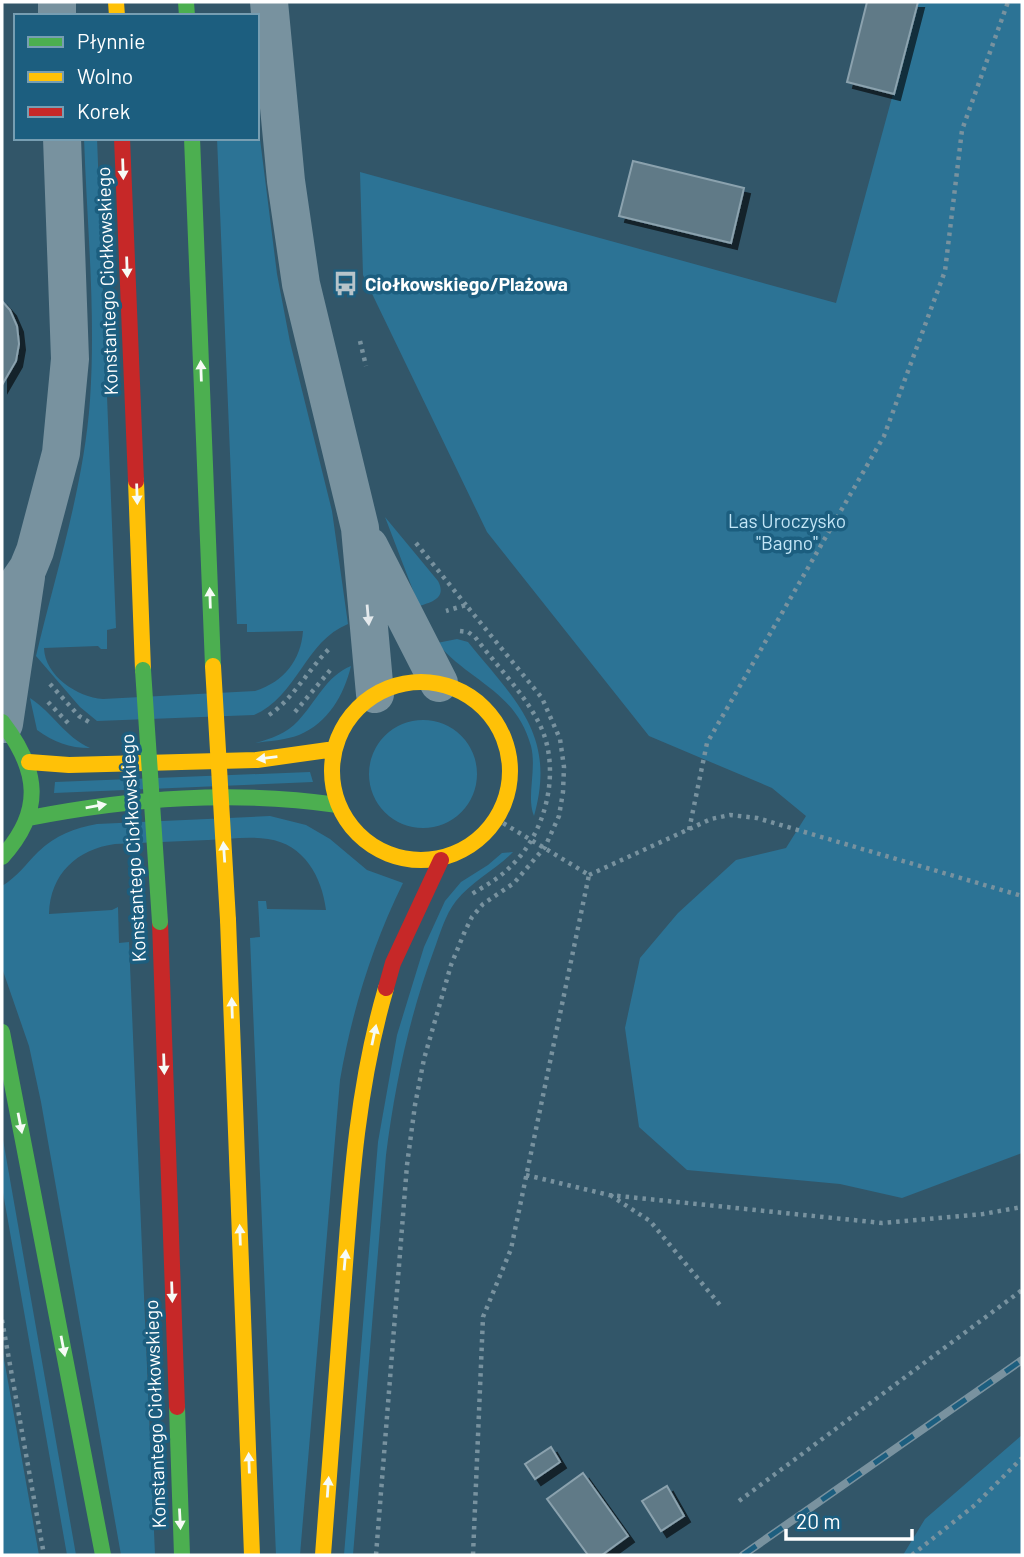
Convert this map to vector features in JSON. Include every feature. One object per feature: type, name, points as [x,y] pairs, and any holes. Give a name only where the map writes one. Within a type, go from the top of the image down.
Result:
[{"type":"main road","name":"Konstantego Ciołkowskiego","points":[[122,140],[143,670],[160,922],[182,1555]]},
{"type":"main road","points":[[192,140],[213,666],[228,920],[252,1555]]},
{"type":"main road","points":[[406,682],[439,682],[478,701],[505,736],[512,778],[498,820],[474,846],[441,860],[410,861],[379,851],[355,832],[338,805],[332,784],[335,749],[349,718],[375,694],[406,682]]},
{"type":"main road","points":[[2,857],[15,845],[29,818],[32,796],[29,762],[3,723]]},
{"type":"main road","points":[[29,762],[69,765],[257,760],[335,749]]},
{"type":"main road","points":[[29,818],[123,802],[247,797],[309,800],[338,805]]},
{"type":"main road","points":[[323,1555],[345,1254],[360,1103],[376,1022],[393,962],[441,860]]},
{"type":"main road","points":[[2,1032],[103,1555]]},
{"type":"street","points":[[269,2],[286,181],[301,284],[360,528],[375,694]]},
{"type":"street","points":[[2,607],[28,568],[35,551],[61,453],[70,359],[62,140]]},
{"type":"street","points":[[360,528],[439,682]]},
{"type":"street","points":[[3,723],[28,568]]},
{"type":"path","points":[[690,830],[707,743],[884,436],[945,271],[962,130],[1008,2]]},
{"type":"path","points":[[358,332],[366,367]]},
{"type":"path","points":[[411,536],[466,605]]},
{"type":"path","points":[[589,875],[711,819],[730,815],[757,818],[1022,896]]},
{"type":"path","points":[[498,820],[589,875]]},
{"type":"path","points":[[473,1555],[483,1317],[511,1249],[589,875]]},
{"type":"path","points":[[527,1175],[610,1195],[882,1223],[983,1214],[1022,1207]]},
{"type":"path","points":[[610,1195],[650,1221],[720,1305]]},
{"type":"path","points":[[739,1501],[1022,1290]]},
{"type":"path","points":[[2,1320],[44,1555]]},
{"type":"path","points":[[912,1555],[975,1505],[1022,1458]]},
{"type":"green space","name":"Las Uroczysko \"Bagno\"","points":[[918,2],[1022,2],[1022,1153],[902,1198],[840,1184],[687,1170],[639,1127],[625,1028],[640,958],[678,913],[736,860],[786,848],[806,816],[772,788],[649,736],[487,532],[363,275],[360,172],[836,303]]},
{"type":"green space","points":[[259,131],[277,274],[290,342],[332,511],[348,624],[321,643],[281,696],[254,715],[97,721],[80,707],[36,656],[76,497],[90,400],[92,302],[84,140],[97,140],[116,628],[107,630],[107,649],[98,646],[44,648],[46,658],[50,668],[64,683],[83,694],[103,699],[255,691],[274,682],[289,668],[299,651],[303,631],[247,632],[247,624],[237,624],[217,140],[259,140]]},
{"type":"green space","points":[[385,517],[438,581],[441,592],[433,601],[419,606]]},
{"type":"green space","points":[[457,639],[468,642],[516,701],[527,720],[536,741],[540,763],[540,788],[534,816],[531,800],[533,755],[524,727],[503,699],[450,657],[437,643]]},
{"type":"green space","points":[[351,666],[339,697],[318,723],[294,737],[255,743],[278,735],[294,725],[328,683],[342,670]]},
{"type":"green space","points":[[30,698],[73,738],[90,748],[62,744],[37,730]]},
{"type":"green space","points":[[423,720],[444,724],[461,736],[473,753],[477,774],[473,795],[461,812],[444,824],[423,828],[402,824],[385,812],[373,795],[369,774],[373,753],[385,736],[402,724]]},
{"type":"green space","points":[[310,772],[313,782],[54,793],[55,782]]},
{"type":"green space","points":[[270,816],[306,825],[330,839],[367,870],[403,883],[364,979],[340,1080],[300,1555],[276,1555],[250,938],[260,937],[258,901],[266,901],[267,909],[326,910],[320,886],[309,864],[301,855],[281,842],[268,839],[115,844],[89,851],[68,866],[54,887],[51,900],[49,914],[112,910],[118,907],[119,943],[129,942],[155,1555],[121,1555],[41,1102],[29,1046],[2,968],[2,886],[52,841],[81,828],[97,824]]},
{"type":"green space","points":[[513,852],[469,887],[449,912],[425,975],[404,1051],[386,1155],[353,1555],[344,1555],[378,1142],[397,1035],[424,947],[445,901],[461,882],[502,853]]},
{"type":"green space","points":[[2,1134],[76,1555],[67,1555],[2,1187]]},
{"type":"green space","points":[[2,1348],[39,1555],[2,1555]]},
{"type":"green space","points":[[1022,1435],[1022,1555],[903,1555],[925,1519]]},
{"type":"building","points":[[867,2],[918,2],[894,94],[847,82]]},
{"type":"building","points":[[633,161],[744,188],[731,243],[619,216]]},
{"type":"building","points":[[2,301],[10,310],[17,326],[19,344],[16,361],[2,385]]},
{"type":"building","points":[[551,1447],[560,1462],[535,1479],[525,1464]]},
{"type":"building","points":[[583,1473],[628,1536],[602,1555],[588,1555],[547,1499]]},
{"type":"building","points":[[667,1486],[684,1516],[661,1531],[642,1501]]},
{"type":"railway","points":[[743,1555],[1022,1360]]},
{"type":"traffic: fast","points":[[186,2],[187,14]]},
{"type":"traffic: fast","points":[[192,140],[213,666]]},
{"type":"traffic: fast","points":[[143,670],[160,922]]},
{"type":"traffic: fast","points":[[2,722],[24,757],[32,790],[25,823],[2,857]]},
{"type":"traffic: fast","points":[[29,818],[106,805],[183,798],[260,798],[338,805]]},
{"type":"traffic: fast","points":[[2,1032],[103,1555]]},
{"type":"traffic: fast","points":[[177,1407],[182,1555]]},
{"type":"traffic: slow","points":[[116,2],[117,14]]},
{"type":"traffic: slow","points":[[136,481],[143,670]]},
{"type":"traffic: slow","points":[[213,666],[228,920]]},
{"type":"traffic: slow","points":[[421,682],[455,688],[484,708],[504,737],[510,771],[504,805],[484,834],[455,854],[421,860],[387,854],[358,834],[338,805],[332,771],[338,737],[358,708],[387,688],[421,682]]},
{"type":"traffic: slow","points":[[29,762],[69,765],[257,760],[335,749]]},
{"type":"traffic: slow","points":[[228,920],[252,1555]]},
{"type":"traffic: slow","points":[[323,1555],[353,1169],[362,1096],[386,988]]},
{"type":"traffic: jam","points":[[122,140],[136,481]]},
{"type":"traffic: jam","points":[[386,988],[393,963],[441,860]]},
{"type":"traffic: jam","points":[[160,922],[177,1407]]},
{"type":"place","name":"Ciołkowskiego/Plażowa","points":[[345,284]]}]
